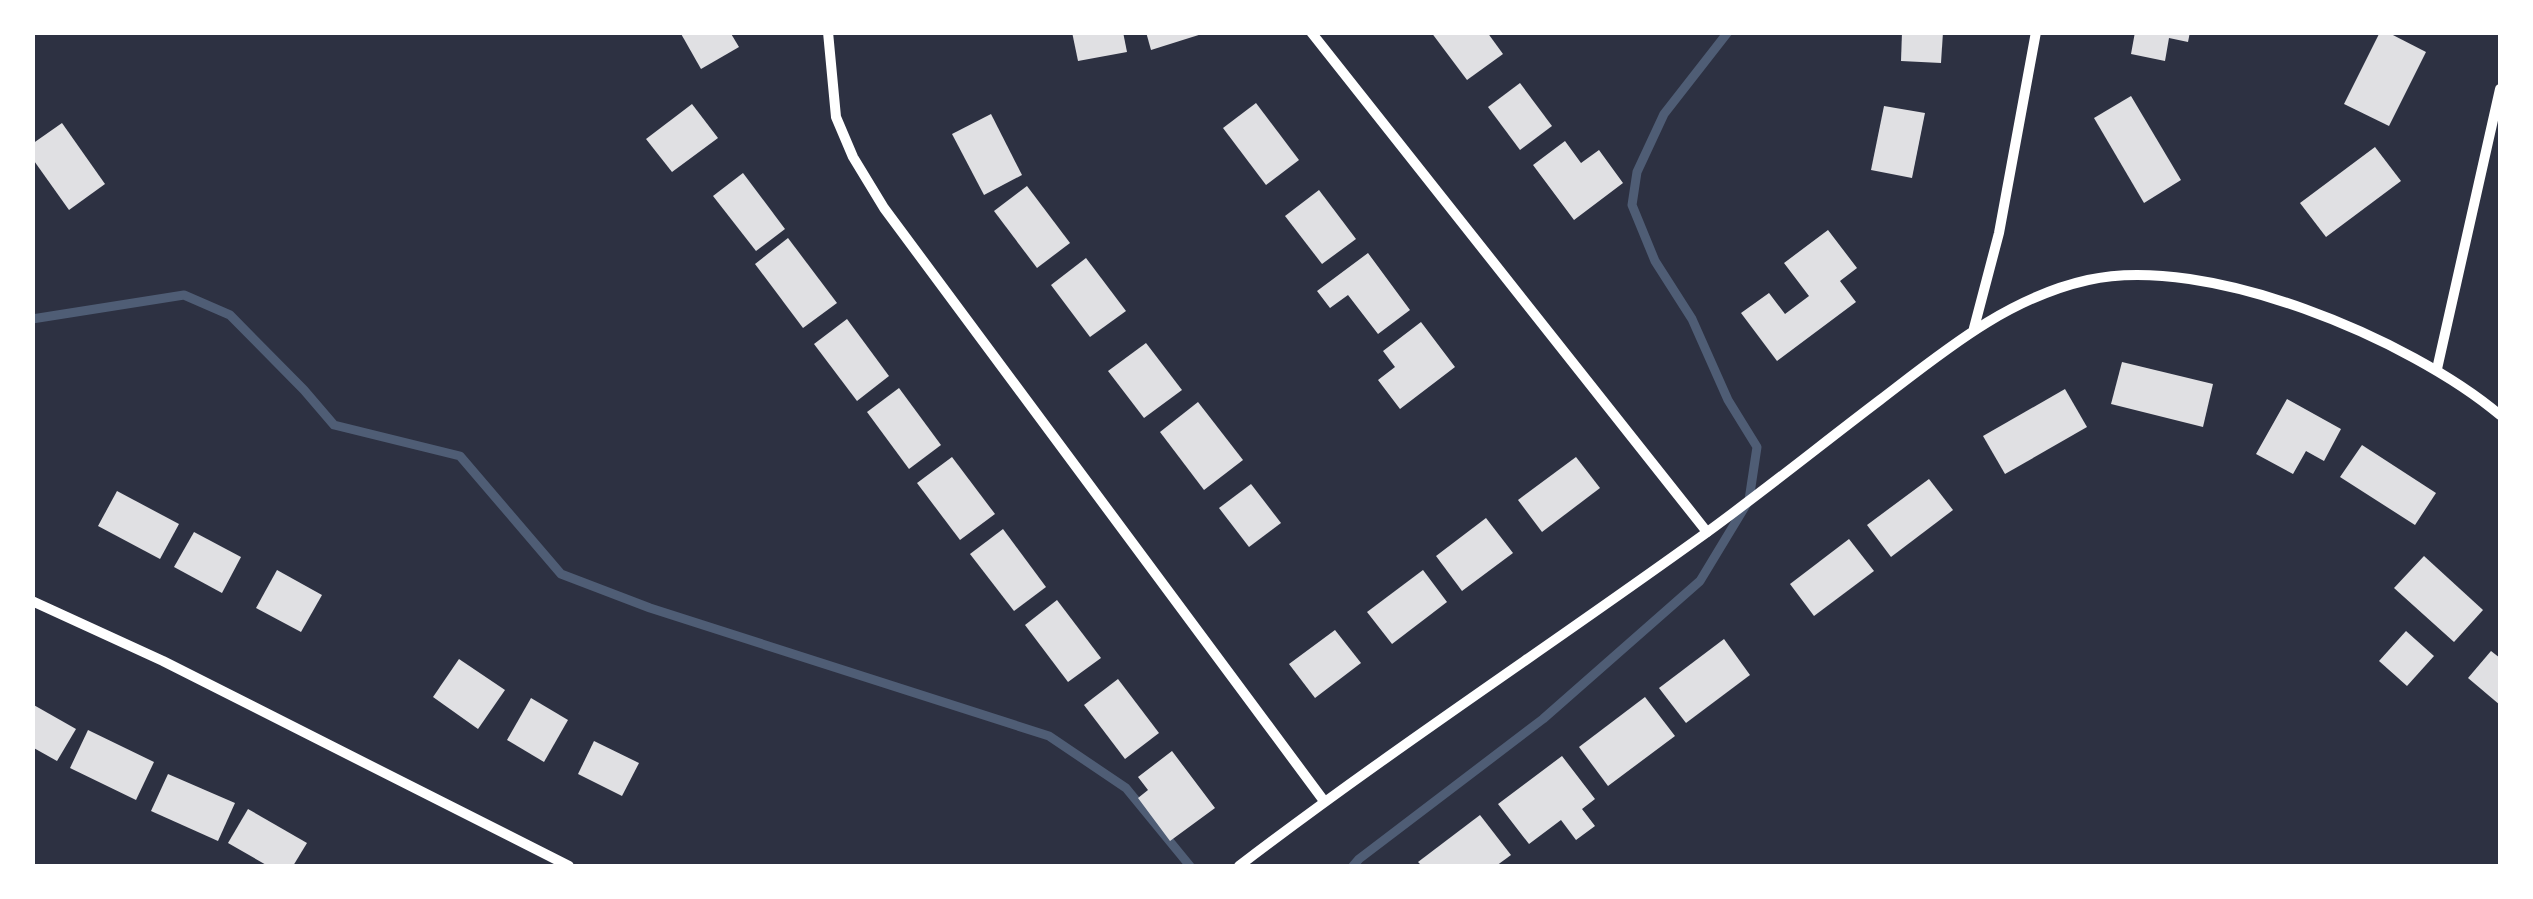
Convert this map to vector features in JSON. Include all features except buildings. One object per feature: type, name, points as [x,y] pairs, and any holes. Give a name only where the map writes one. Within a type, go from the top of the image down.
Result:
[{"type":"street","points":[[828,32],[836,117],[852,157],[884,208],[1324,801]]},
{"type":"street","points":[[1311,32],[1707,532]]},
{"type":"street","points":[[1974,328],[1999,232],[2036,32]]},
{"type":"street","points":[[2437,369],[2500,89]]},
{"type":"street","points":[[1239,866],[1324,801],[1707,532],[1974,328],[2087,280],[2138,273],[2166,275],[2202,280],[2298,308],[2406,352],[2437,369],[2500,415]]},
{"type":"street","points":[[32,601],[163,661],[569,866]]},
{"type":"waterway","points":[[1353,866],[1543,719],[1700,581],[1749,500],[1757,447],[1728,400],[1692,319],[1655,261],[1632,205],[1637,172],[1664,114],[1728,32]]},
{"type":"waterway","points":[[32,319],[184,295],[230,315],[334,425],[460,456],[561,574],[650,608],[1049,736],[1126,788],[1190,866]]}]
